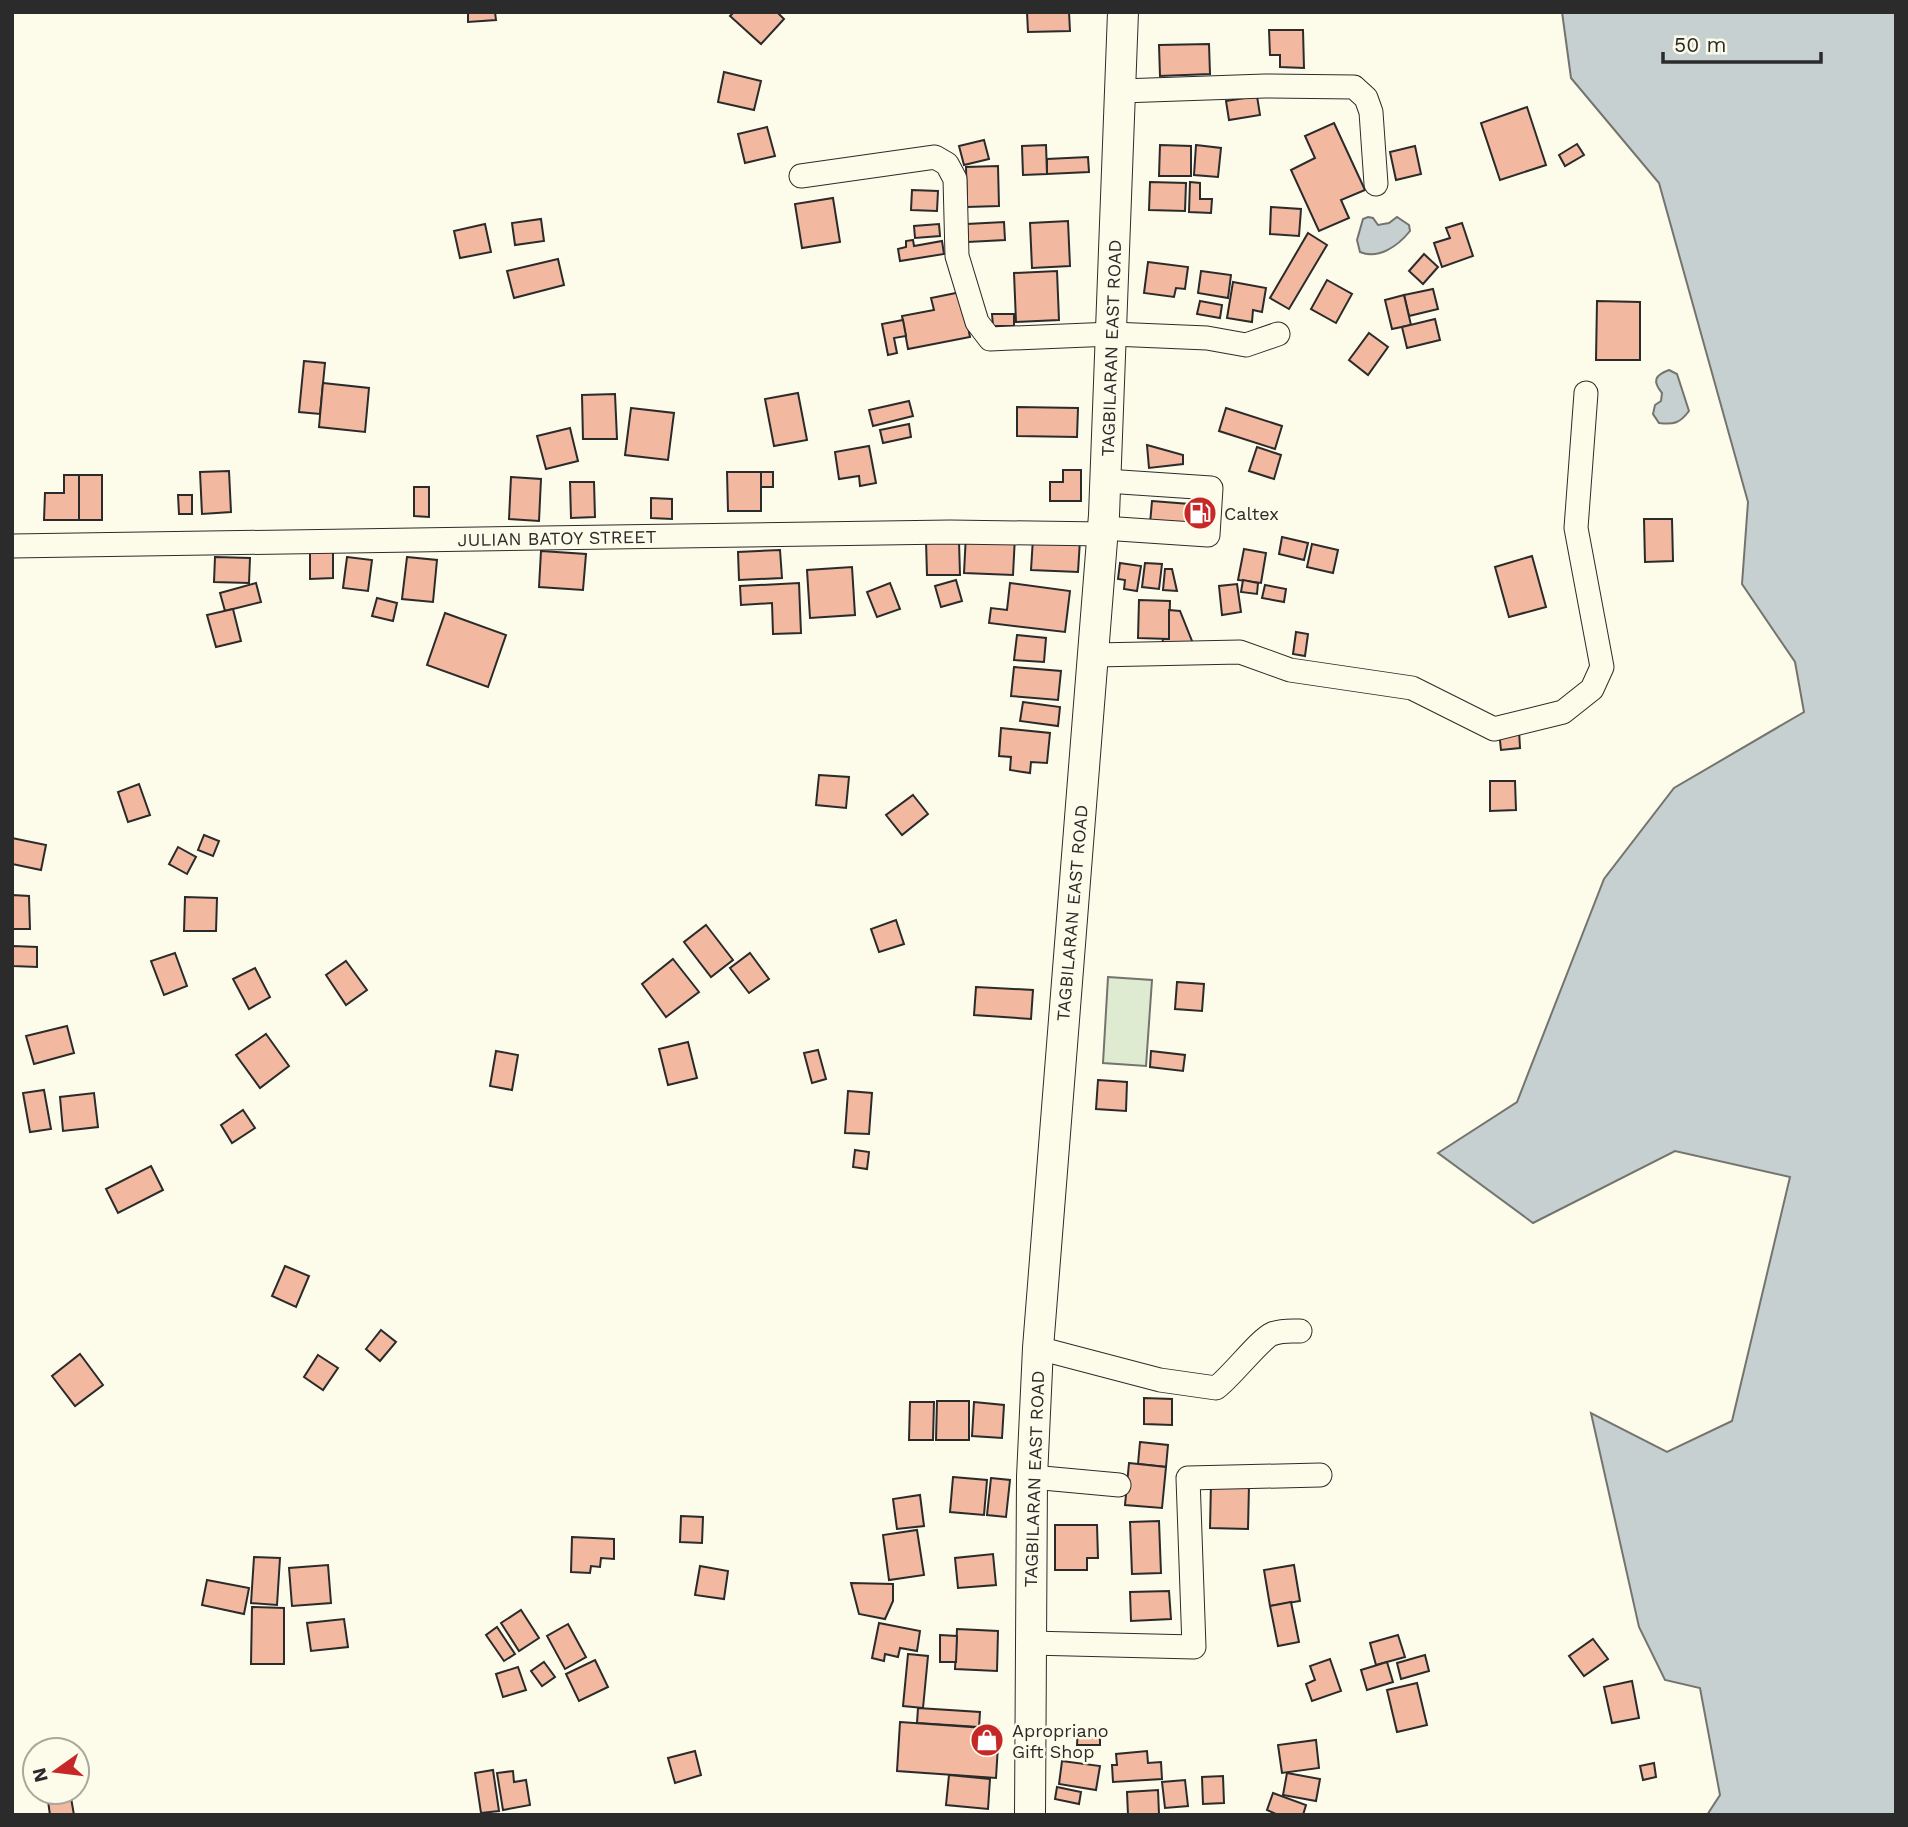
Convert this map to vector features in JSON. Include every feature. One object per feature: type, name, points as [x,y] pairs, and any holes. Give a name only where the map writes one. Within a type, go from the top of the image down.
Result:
[{"type":"main road","name":"TAGBILARAN EAST ROAD","points":[[1030,1815],[1032,1477],[1038,1348],[1103,531],[1123,12]]},
{"type":"street","points":[[1121,91],[1265,86],[1354,87],[1366,98],[1371,112],[1376,184]]},
{"type":"street","points":[[801,176],[935,157],[947,164],[955,179],[957,256],[977,322],[989,339],[1112,334],[1207,338],[1246,345],[1278,334]]},
{"type":"street","points":[[1094,655],[1240,652],[1290,670],[1412,688],[1494,729],[1563,712],[1592,689],[1602,667],[1576,528],[1586,393]]},
{"type":"street","name":"JULIAN BATOY STREET","points":[[12,547],[950,532],[1103,531],[1208,535],[1211,488],[1106,481]]},
{"type":"street","points":[[1038,1348],[1160,1380],[1216,1388],[1228,1379],[1269,1335],[1282,1331],[1300,1332]]},
{"type":"street","points":[[1030,1643],[1194,1647],[1188,1478],[1321,1475]]},
{"type":"street","points":[[1032,1477],[1119,1485]]},
{"type":"green space","points":[[1108,977],[1152,980],[1146,1066],[1103,1063]]},
{"type":"shaded area","points":[[1562,12],[1896,12],[1896,1815],[1707,1815],[1720,1795],[1700,1688],[1665,1680],[1639,1627],[1591,1413],[1667,1452],[1732,1421],[1790,1177],[1675,1151],[1533,1223],[1438,1153],[1517,1102],[1604,879],[1674,788],[1804,712],[1795,662],[1742,584],[1748,502],[1659,183],[1571,78]]},
{"type":"shaded area","points":[[1397,217],[1409,225],[1410,231],[1400,242],[1381,253],[1360,252],[1357,240],[1363,219],[1373,218],[1378,225],[1389,223]]},
{"type":"shaded area","points":[[1669,370],[1677,374],[1689,411],[1683,418],[1669,424],[1659,423],[1653,414],[1655,405],[1661,401],[1662,393],[1656,379]]},
{"type":"building","points":[[468,12],[495,12],[496,20],[468,22]]},
{"type":"building","points":[[734,12],[777,12],[784,19],[761,44],[730,16]]},
{"type":"building","points":[[1027,12],[1069,12],[1070,31],[1028,32]]},
{"type":"building","points":[[1269,30],[1303,30],[1304,68],[1280,67],[1280,55],[1270,55]]},
{"type":"building","points":[[1209,44],[1210,74],[1160,76],[1159,45]]},
{"type":"building","points":[[724,72],[761,81],[754,110],[718,102]]},
{"type":"building","points":[[1257,96],[1260,115],[1229,120],[1226,101]]},
{"type":"building","points":[[1527,107],[1546,165],[1500,180],[1481,123]]},
{"type":"building","points":[[1334,123],[1365,190],[1341,200],[1349,218],[1319,231],[1291,170],[1315,158],[1305,136]]},
{"type":"building","points":[[767,127],[775,156],[745,163],[738,134]]},
{"type":"building","points":[[984,140],[989,159],[964,165],[959,146]]},
{"type":"building","points":[[1577,144],[1584,155],[1565,166],[1559,155]]},
{"type":"building","points":[[1046,145],[1047,174],[1023,175],[1022,146]]},
{"type":"building","points":[[1160,145],[1191,146],[1191,176],[1159,176]]},
{"type":"building","points":[[1196,145],[1221,148],[1218,177],[1194,175]]},
{"type":"building","points":[[1415,146],[1421,174],[1396,180],[1390,152]]},
{"type":"building","points":[[1088,157],[1089,172],[1047,174],[1047,159]]},
{"type":"building","points":[[998,166],[999,206],[967,207],[966,167]]},
{"type":"building","points":[[1150,182],[1186,183],[1185,211],[1149,210]]},
{"type":"building","points":[[1190,182],[1200,183],[1200,199],[1212,199],[1211,213],[1189,212]]},
{"type":"building","points":[[912,190],[938,191],[937,211],[911,210]]},
{"type":"building","points":[[833,198],[840,242],[802,248],[795,204]]},
{"type":"building","points":[[1271,207],[1301,209],[1299,236],[1270,234]]},
{"type":"building","points":[[541,219],[544,241],[515,245],[512,223]]},
{"type":"building","points":[[1068,221],[1070,266],[1032,268],[1030,223]]},
{"type":"building","points":[[1004,222],[1005,240],[968,242],[967,224]]},
{"type":"building","points":[[1462,223],[1473,256],[1442,267],[1434,243],[1450,238],[1446,228]]},
{"type":"building","points":[[485,224],[491,252],[460,258],[454,231]]},
{"type":"building","points":[[939,224],[940,236],[915,238],[914,226]]},
{"type":"building","points":[[1308,233],[1327,245],[1289,309],[1270,298]]},
{"type":"building","points":[[913,240],[914,246],[942,241],[944,254],[900,261],[898,249],[906,247],[906,241]]},
{"type":"building","points":[[1424,254],[1438,267],[1423,284],[1409,271]]},
{"type":"building","points":[[558,259],[564,285],[514,298],[507,271]]},
{"type":"building","points":[[1148,262],[1188,267],[1185,289],[1176,288],[1174,297],[1144,293]]},
{"type":"building","points":[[1057,271],[1059,320],[1016,322],[1014,273]]},
{"type":"building","points":[[1201,271],[1231,275],[1228,298],[1198,293]]},
{"type":"building","points":[[1327,280],[1352,294],[1336,323],[1311,309]]},
{"type":"building","points":[[1233,282],[1266,288],[1262,312],[1253,310],[1252,322],[1227,318]]},
{"type":"building","points":[[1433,289],[1438,309],[1409,316],[1404,295]]},
{"type":"building","points":[[961,292],[970,337],[908,349],[902,316],[934,310],[931,298]]},
{"type":"building","points":[[1404,295],[1411,325],[1392,329],[1385,300]]},
{"type":"building","points":[[1200,301],[1222,305],[1220,318],[1197,314]]},
{"type":"building","points":[[1597,301],[1640,302],[1640,360],[1596,360]]},
{"type":"building","points":[[992,314],[1014,314],[1014,326],[993,326]]},
{"type":"building","points":[[1435,319],[1440,340],[1407,348],[1402,327]]},
{"type":"building","points":[[903,320],[906,336],[894,338],[897,353],[888,355],[882,324]]},
{"type":"building","points":[[1369,333],[1388,347],[1368,375],[1349,360]]},
{"type":"building","points":[[304,361],[325,363],[320,414],[299,412]]},
{"type":"building","points":[[323,383],[369,388],[365,432],[319,427]]},
{"type":"building","points":[[798,393],[807,440],[774,446],[765,399]]},
{"type":"building","points":[[615,394],[617,439],[583,439],[582,395]]},
{"type":"building","points":[[909,401],[913,416],[873,426],[869,410]]},
{"type":"building","points":[[1017,407],[1078,408],[1077,437],[1017,436]]},
{"type":"building","points":[[631,408],[674,413],[668,460],[625,455]]},
{"type":"building","points":[[1226,408],[1282,426],[1275,449],[1219,431]]},
{"type":"building","points":[[909,424],[911,437],[883,443],[880,430]]},
{"type":"building","points":[[570,428],[578,461],[546,469],[537,436]]},
{"type":"building","points":[[1147,445],[1183,455],[1183,464],[1149,468]]},
{"type":"building","points":[[869,446],[876,483],[860,486],[859,476],[839,479],[835,452]]},
{"type":"building","points":[[1257,447],[1281,455],[1274,479],[1249,471]]},
{"type":"building","points":[[1063,470],[1081,470],[1081,501],[1050,501],[1050,482],[1063,482]]},
{"type":"building","points":[[229,471],[231,512],[202,514],[200,472]]},
{"type":"building","points":[[727,472],[761,472],[761,511],[728,511]]},
{"type":"building","points":[[761,472],[773,472],[773,487],[761,487]]},
{"type":"building","points":[[64,475],[79,475],[79,520],[44,520],[45,493],[64,493]]},
{"type":"building","points":[[79,475],[102,475],[102,520],[79,520]]},
{"type":"building","points":[[511,477],[541,479],[539,521],[509,519]]},
{"type":"building","points":[[570,482],[594,482],[595,517],[571,518]]},
{"type":"building","points":[[414,487],[429,487],[429,517],[414,516]]},
{"type":"building","points":[[178,495],[192,495],[192,514],[179,514]]},
{"type":"building","points":[[651,498],[672,499],[672,519],[651,518]]},
{"type":"building","points":[[1152,501],[1202,505],[1200,527],[1150,524]]},
{"type":"building","points":[[1644,519],[1672,519],[1673,561],[1645,562]]},
{"type":"building","points":[[966,534],[1015,536],[1013,575],[964,573]]},
{"type":"building","points":[[1282,537],[1308,543],[1304,560],[1279,554]]},
{"type":"building","points":[[1033,538],[1080,540],[1078,572],[1031,570]]},
{"type":"building","points":[[926,541],[959,541],[960,575],[927,575]]},
{"type":"building","points":[[1312,544],[1338,550],[1333,573],[1307,567]]},
{"type":"building","points":[[1244,549],[1266,553],[1261,583],[1238,580]]},
{"type":"building","points":[[780,550],[782,578],[739,580],[738,552]]},
{"type":"building","points":[[310,551],[333,551],[333,578],[310,579]]},
{"type":"building","points":[[541,551],[586,554],[583,590],[539,587]]},
{"type":"building","points":[[1532,556],[1546,607],[1509,617],[1495,567]]},
{"type":"building","points":[[215,557],[250,558],[249,583],[214,582]]},
{"type":"building","points":[[347,557],[372,560],[368,591],[343,588]]},
{"type":"building","points":[[407,557],[437,560],[433,602],[402,599]]},
{"type":"building","points":[[1120,563],[1141,566],[1137,591],[1124,589],[1125,580],[1118,579]]},
{"type":"building","points":[[1145,563],[1162,564],[1159,589],[1142,587]]},
{"type":"building","points":[[852,567],[855,615],[810,618],[807,570]]},
{"type":"building","points":[[1165,569],[1172,569],[1177,591],[1163,590]]},
{"type":"building","points":[[956,580],[962,601],[941,607],[935,586]]},
{"type":"building","points":[[1243,580],[1258,583],[1257,594],[1241,592]]},
{"type":"building","points":[[256,583],[261,602],[225,611],[220,593]]},
{"type":"building","points":[[799,583],[801,633],[773,634],[772,603],[741,605],[740,586]]},
{"type":"building","points":[[890,583],[900,609],[877,617],[867,592]]},
{"type":"building","points":[[1010,583],[1070,591],[1065,632],[989,623],[991,608],[1007,610]]},
{"type":"building","points":[[1237,584],[1241,612],[1222,615],[1219,586]]},
{"type":"building","points":[[1265,585],[1286,589],[1284,602],[1262,598]]},
{"type":"building","points":[[377,598],[397,603],[393,621],[372,616]]},
{"type":"building","points":[[1139,600],[1170,601],[1169,639],[1138,638]]},
{"type":"building","points":[[233,609],[241,641],[216,647],[207,615]]},
{"type":"building","points":[[1169,610],[1180,611],[1194,646],[1162,645],[1163,639],[1169,639]]},
{"type":"building","points":[[445,613],[506,635],[488,687],[427,665]]},
{"type":"building","points":[[1296,632],[1308,634],[1305,656],[1293,654]]},
{"type":"building","points":[[1017,635],[1046,638],[1044,662],[1014,660]]},
{"type":"building","points":[[1014,667],[1061,671],[1058,700],[1011,696]]},
{"type":"building","points":[[1023,702],[1060,707],[1058,726],[1020,721]]},
{"type":"building","points":[[1001,728],[1050,733],[1047,763],[1031,762],[1030,773],[1010,770],[1011,757],[999,756]]},
{"type":"building","points":[[1519,730],[1520,748],[1501,750],[1499,731]]},
{"type":"building","points":[[819,775],[849,777],[846,808],[816,805]]},
{"type":"building","points":[[1490,781],[1515,781],[1516,810],[1490,811]]},
{"type":"building","points":[[139,784],[150,815],[128,822],[118,792]]},
{"type":"building","points":[[913,795],[928,814],[902,835],[886,815]]},
{"type":"building","points":[[204,835],[219,841],[213,856],[198,850]]},
{"type":"building","points":[[12,838],[46,845],[41,870],[12,864]]},
{"type":"building","points":[[178,847],[196,857],[187,874],[169,864]]},
{"type":"building","points":[[12,895],[29,896],[30,929],[12,929]]},
{"type":"building","points":[[185,897],[217,898],[216,931],[184,931]]},
{"type":"building","points":[[896,920],[904,944],[879,952],[871,929]]},
{"type":"building","points":[[706,925],[733,960],[711,977],[684,942]]},
{"type":"building","points":[[13,946],[37,947],[37,967],[13,966]]},
{"type":"building","points":[[175,953],[187,986],[164,995],[151,961]]},
{"type":"building","points":[[750,953],[769,979],[749,993],[730,968]]},
{"type":"building","points":[[673,959],[699,992],[666,1017],[642,984]]},
{"type":"building","points":[[346,961],[367,990],[346,1005],[326,975]]},
{"type":"building","points":[[255,968],[270,997],[249,1009],[233,979]]},
{"type":"building","points":[[1177,982],[1204,984],[1202,1011],[1175,1009]]},
{"type":"building","points":[[976,987],[1033,990],[1031,1019],[974,1015]]},
{"type":"building","points":[[67,1026],[74,1053],[34,1064],[26,1036]]},
{"type":"building","points":[[266,1034],[289,1066],[260,1088],[236,1055]]},
{"type":"building","points":[[688,1042],[697,1078],[668,1085],[659,1049]]},
{"type":"building","points":[[818,1050],[826,1079],[812,1083],[804,1053]]},
{"type":"building","points":[[496,1051],[518,1055],[512,1090],[490,1086]]},
{"type":"building","points":[[1151,1051],[1185,1055],[1183,1071],[1150,1067]]},
{"type":"building","points":[[1098,1080],[1127,1082],[1126,1111],[1096,1109]]},
{"type":"building","points":[[44,1090],[51,1129],[30,1132],[23,1093]]},
{"type":"building","points":[[848,1091],[872,1093],[869,1134],[845,1133]]},
{"type":"building","points":[[94,1093],[98,1127],[63,1131],[60,1097]]},
{"type":"building","points":[[243,1110],[255,1128],[232,1143],[221,1125]]},
{"type":"building","points":[[855,1150],[869,1152],[867,1169],[853,1167]]},
{"type":"building","points":[[151,1166],[163,1190],[118,1213],[106,1189]]},
{"type":"building","points":[[285,1266],[309,1276],[296,1307],[272,1296]]},
{"type":"building","points":[[381,1330],[396,1342],[380,1361],[366,1349]]},
{"type":"building","points":[[80,1354],[103,1385],[75,1406],[52,1376]]},
{"type":"building","points":[[318,1355],[338,1368],[323,1390],[304,1377]]},
{"type":"building","points":[[1144,1398],[1172,1399],[1172,1425],[1144,1424]]},
{"type":"building","points":[[937,1401],[969,1401],[969,1440],[936,1440]]},
{"type":"building","points":[[910,1402],[934,1402],[933,1440],[909,1440]]},
{"type":"building","points":[[974,1402],[1004,1405],[1002,1438],[972,1436]]},
{"type":"building","points":[[1140,1442],[1168,1445],[1166,1467],[1138,1464]]},
{"type":"building","points":[[1129,1463],[1166,1467],[1162,1508],[1125,1505]]},
{"type":"building","points":[[953,1477],[987,1480],[984,1515],[950,1512]]},
{"type":"building","points":[[991,1478],[1010,1480],[1006,1517],[987,1515]]},
{"type":"building","points":[[1211,1483],[1249,1485],[1248,1529],[1210,1528]]},
{"type":"building","points":[[920,1495],[924,1526],[897,1529],[893,1499]]},
{"type":"building","points":[[681,1516],[703,1517],[702,1543],[680,1542]]},
{"type":"building","points":[[1159,1521],[1161,1573],[1132,1574],[1130,1522]]},
{"type":"building","points":[[1055,1525],[1097,1525],[1098,1558],[1087,1558],[1087,1570],[1055,1570]]},
{"type":"building","points":[[917,1530],[924,1575],[889,1580],[883,1535]]},
{"type":"building","points":[[572,1537],[614,1539],[614,1559],[601,1558],[600,1567],[591,1566],[590,1573],[571,1572]]},
{"type":"building","points":[[993,1554],[996,1585],[958,1588],[955,1558]]},
{"type":"building","points":[[254,1557],[280,1558],[277,1605],[251,1603]]},
{"type":"building","points":[[328,1565],[331,1603],[292,1606],[289,1568]]},
{"type":"building","points":[[1294,1565],[1300,1601],[1270,1606],[1264,1570]]},
{"type":"building","points":[[700,1566],[728,1571],[724,1599],[695,1595]]},
{"type":"building","points":[[207,1580],[249,1588],[244,1614],[202,1605]]},
{"type":"building","points":[[851,1583],[893,1584],[893,1601],[885,1619],[859,1614]]},
{"type":"building","points":[[1169,1591],[1171,1619],[1131,1621],[1130,1592]]},
{"type":"building","points":[[1291,1602],[1299,1642],[1278,1646],[1270,1606]]},
{"type":"building","points":[[252,1607],[284,1608],[284,1664],[251,1664]]},
{"type":"building","points":[[521,1610],[539,1638],[519,1651],[501,1623]]},
{"type":"building","points":[[344,1619],[348,1647],[311,1651],[307,1623]]},
{"type":"building","points":[[879,1623],[920,1631],[917,1651],[900,1648],[898,1657],[885,1654],[884,1661],[872,1658]]},
{"type":"building","points":[[568,1624],[586,1657],[565,1669],[547,1636]]},
{"type":"building","points":[[497,1627],[515,1654],[504,1661],[486,1635]]},
{"type":"building","points":[[957,1629],[998,1631],[997,1671],[955,1669]]},
{"type":"building","points":[[940,1635],[957,1636],[956,1662],[940,1662]]},
{"type":"building","points":[[1398,1635],[1405,1657],[1376,1665],[1370,1643]]},
{"type":"building","points":[[1593,1639],[1608,1659],[1584,1676],[1569,1656]]},
{"type":"building","points":[[908,1654],[928,1656],[923,1708],[903,1706]]},
{"type":"building","points":[[1425,1655],[1429,1671],[1401,1679],[1397,1663]]},
{"type":"building","points":[[1330,1659],[1341,1691],[1312,1701],[1306,1684],[1315,1680],[1310,1666]]},
{"type":"building","points":[[595,1660],[608,1687],[579,1701],[566,1674]]},
{"type":"building","points":[[544,1662],[555,1677],[542,1686],[531,1671]]},
{"type":"building","points":[[1387,1662],[1393,1682],[1367,1690],[1361,1670]]},
{"type":"building","points":[[518,1667],[526,1690],[503,1697],[496,1674]]},
{"type":"building","points":[[1632,1681],[1639,1718],[1612,1723],[1604,1687]]},
{"type":"building","points":[[1417,1683],[1427,1725],[1397,1732],[1387,1690]]},
{"type":"building","points":[[918,1708],[980,1712],[979,1727],[917,1723]]},
{"type":"building","points":[[900,1722],[999,1729],[996,1778],[897,1771]]},
{"type":"building","points":[[1078,1728],[1100,1729],[1100,1745],[1077,1745]]},
{"type":"building","points":[[1316,1740],[1319,1768],[1282,1773],[1278,1745]]},
{"type":"building","points":[[695,1751],[701,1775],[675,1783],[668,1758]]},
{"type":"building","points":[[1147,1751],[1148,1763],[1161,1762],[1162,1779],[1113,1782],[1112,1765],[1117,1765],[1116,1754]]},
{"type":"building","points":[[1062,1761],[1100,1766],[1096,1790],[1059,1784]]},
{"type":"building","points":[[1654,1763],[1656,1777],[1643,1780],[1640,1766]]},
{"type":"building","points":[[493,1770],[499,1811],[481,1813],[475,1773]]},
{"type":"building","points":[[513,1771],[514,1782],[526,1780],[530,1805],[503,1810],[497,1773]]},
{"type":"building","points":[[1287,1773],[1320,1779],[1316,1801],[1283,1795]]},
{"type":"building","points":[[949,1775],[990,1779],[988,1809],[946,1805]]},
{"type":"building","points":[[1223,1776],[1224,1803],[1203,1804],[1202,1777]]},
{"type":"building","points":[[1185,1780],[1188,1806],[1165,1808],[1162,1782]]},
{"type":"building","points":[[1057,1787],[1081,1792],[1079,1804],[1055,1799]]},
{"type":"building","points":[[1158,1790],[1159,1814],[1128,1815],[1127,1792]]},
{"type":"building","points":[[1273,1793],[1306,1805],[1303,1815],[1278,1815],[1267,1810]]},
{"type":"building","points":[[49,1806],[72,1806],[74,1815],[50,1815]]},
{"type":"place","name":"Caltex","points":[[1200,513]]},
{"type":"place","name":"Apropriano Gift Shop","points":[[987,1740]]}]
